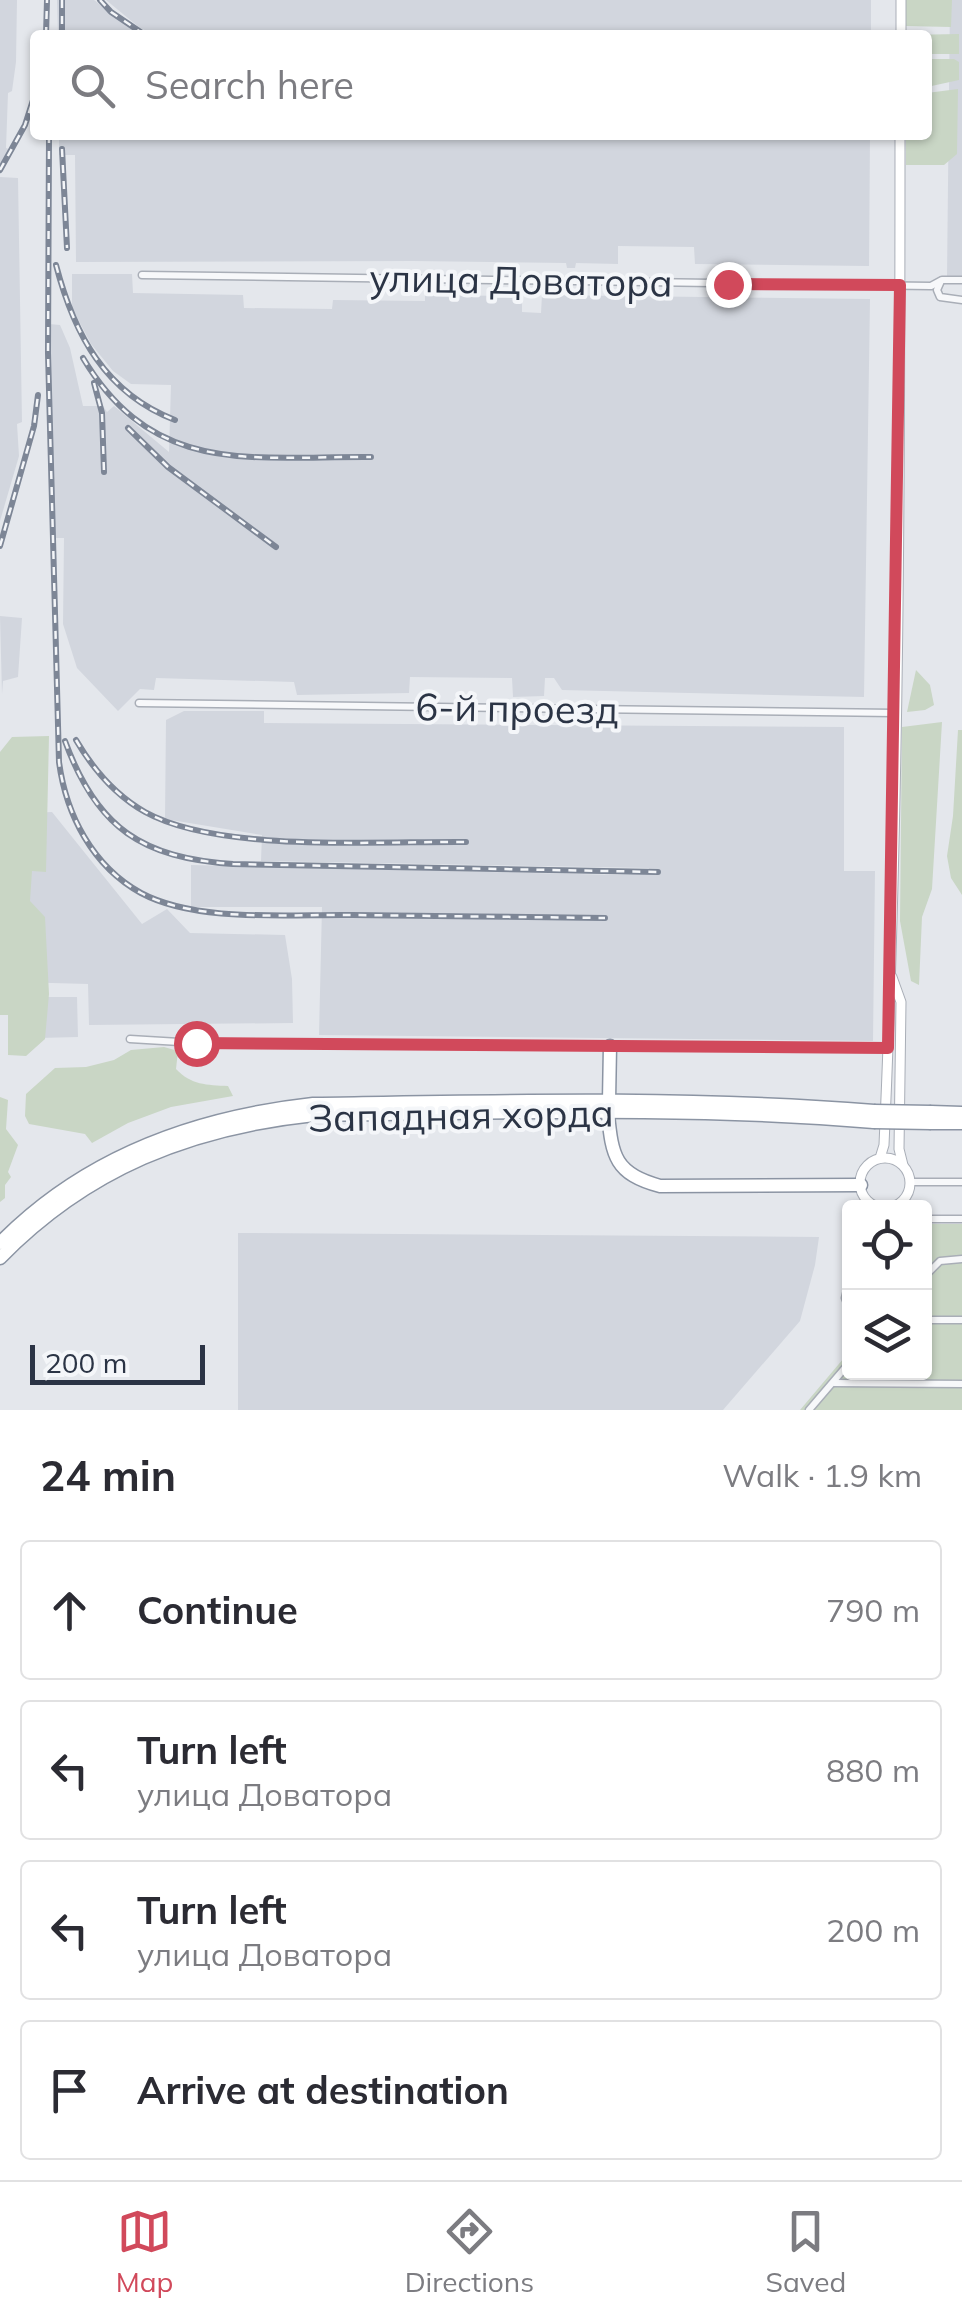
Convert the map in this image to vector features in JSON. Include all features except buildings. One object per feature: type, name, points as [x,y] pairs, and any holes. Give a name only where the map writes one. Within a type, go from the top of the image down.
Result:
[{"type":"highway","points":[[610,1046],[608,1107],[615,1157],[624,1169],[644,1182],[660,1186],[861,1185]]},
{"type":"highway","name":"Западная хорда","points":[[0,1243],[28,1214],[86,1174],[158,1139],[224,1119],[312,1104],[608,1107]]},
{"type":"highway","name":"Западная хорда","points":[[0,1258],[35,1222],[80,1190],[162,1149],[227,1129],[314,1115],[804,1105],[962,1124]]},
{"type":"highway","name":"Западная хорда","points":[[931,1118],[962,1113]]},
{"type":"street","points":[[901,0],[901,30]]},
{"type":"street","points":[[867,1200],[861,1185],[864,1170],[880,1158],[884,1145],[888,1048],[900,140]]},
{"type":"street","name":"улица Доватора","points":[[142,274],[930,286]]},
{"type":"street","points":[[962,280],[942,280],[930,286],[941,297],[962,300]]},
{"type":"street","points":[[941,297],[942,280]]},
{"type":"street","name":"6-й проезд","points":[[139,703],[894,712]]},
{"type":"street","points":[[890,970],[901,1002],[899,1149],[910,1182],[903,1200]]},
{"type":"street","points":[[130,1039],[190,1043],[888,1048]]},
{"type":"street","points":[[880,1158],[903,1165]]},
{"type":"street","points":[[910,1182],[962,1182]]},
{"type":"street","points":[[932,1218],[962,1219]]},
{"type":"street","points":[[932,1268],[940,1260],[962,1259]]},
{"type":"street","points":[[932,1320],[962,1320]]},
{"type":"street","points":[[809,1410],[842,1372]]},
{"type":"street","points":[[834,1382],[962,1384]]},
{"type":"shaded area","points":[[0,0],[17,0],[16,62],[12,91],[8,93],[6,148],[13,151],[0,174]]},
{"type":"shaded area","points":[[57,0],[94,0],[133,30],[58,30]]},
{"type":"shaded area","points":[[106,0],[871,0],[871,30],[140,28]]},
{"type":"shaded area","points":[[950,0],[962,0],[962,277],[947,277]]},
{"type":"shaded area","points":[[59,140],[870,140],[869,266],[695,264],[694,247],[618,246],[618,264],[576,263],[575,268],[567,268],[566,263],[413,261],[76,262],[75,155],[59,155]]},
{"type":"shaded area","points":[[0,177],[18,178],[22,422],[17,424],[19,456],[0,521]]},
{"type":"shaded area","points":[[72,274],[132,274],[133,293],[243,295],[244,308],[332,309],[333,300],[425,301],[425,295],[522,296],[522,312],[541,313],[542,295],[870,299],[864,697],[562,690],[554,678],[545,678],[544,696],[513,697],[512,678],[410,677],[409,693],[297,695],[294,682],[156,678],[154,690],[140,689],[118,711],[77,668],[63,624],[64,538],[52,538],[49,324],[60,325],[70,348],[83,406],[103,406],[107,412],[114,406],[169,452],[171,385],[131,384],[113,371],[91,344],[72,308]]},
{"type":"shaded area","points":[[0,616],[22,618],[18,677],[3,681],[2,694]]},
{"type":"shaded area","points":[[184,711],[264,711],[264,723],[844,727],[844,871],[875,871],[873,1041],[319,1035],[322,907],[191,907],[191,865],[620,875],[648,873],[649,868],[261,861],[262,835],[165,819],[166,720]]},
{"type":"shaded area","points":[[52,812],[142,924],[167,909],[190,933],[285,935],[293,1023],[89,1025],[88,984],[16,982],[31,813]]},
{"type":"shaded area","points":[[39,997],[77,997],[78,1037],[39,1038]]},
{"type":"shaded area","points":[[238,1233],[819,1237],[800,1321],[723,1410],[238,1410]]},
{"type":"green space","points":[[905,0],[952,0],[951,27],[905,26]]},
{"type":"green space","points":[[932,34],[959,34],[959,54],[932,54]]},
{"type":"green space","points":[[932,59],[959,62],[959,80],[932,86]]},
{"type":"green space","points":[[958,89],[957,154],[944,165],[906,165],[906,140],[932,140],[932,92]]},
{"type":"green space","points":[[916,670],[930,685],[934,705],[907,712]]},
{"type":"green space","points":[[942,722],[932,889],[922,917],[919,985],[911,981],[900,921],[902,727]]},
{"type":"green space","points":[[958,730],[962,730],[962,895],[951,878],[947,856]]},
{"type":"green space","points":[[49,736],[46,872],[32,871],[30,901],[45,917],[49,994],[45,1039],[26,1056],[8,1055],[8,1015],[0,1015],[0,752],[12,737]]},
{"type":"green space","points":[[164,1047],[178,1051],[176,1069],[182,1074],[200,1083],[228,1086],[233,1096],[171,1107],[128,1123],[92,1143],[85,1134],[29,1124],[25,1116],[26,1094],[55,1068],[86,1067],[114,1060],[131,1050]]},
{"type":"green space","points":[[0,1097],[8,1100],[6,1129],[18,1145],[8,1172],[11,1177],[5,1185],[5,1198],[0,1202]]},
{"type":"green space","points":[[932,1224],[962,1224],[962,1410],[800,1410],[842,1360],[842,1380],[932,1380]]},
{"type":"railway","points":[[46,30],[47,0]]},
{"type":"railway","points":[[62,0],[62,30]]},
{"type":"railway","points":[[100,0],[138,30]]},
{"type":"railway","points":[[0,170],[30,110]]},
{"type":"railway","points":[[49,140],[48,353],[59,762],[75,819],[95,853],[141,893],[164,903],[216,913],[605,918]]},
{"type":"railway","points":[[62,149],[67,248]]},
{"type":"railway","points":[[56,265],[72,315],[96,358],[129,394],[175,420]]},
{"type":"railway","points":[[83,358],[111,396],[141,424],[174,441],[209,452],[246,457],[371,457]]},
{"type":"railway","points":[[94,383],[102,413],[104,472]]},
{"type":"railway","points":[[0,546],[34,426],[38,395]]},
{"type":"railway","points":[[128,428],[168,467],[276,547]]},
{"type":"railway","points":[[76,740],[97,771],[124,798],[176,825],[214,834],[301,842],[466,842]]},
{"type":"railway","points":[[65,741],[92,796],[108,817],[149,846],[173,855],[233,864],[658,872]]},
{"type":"route","points":[[196,1043],[888,1048],[900,285],[728,284]]}]
